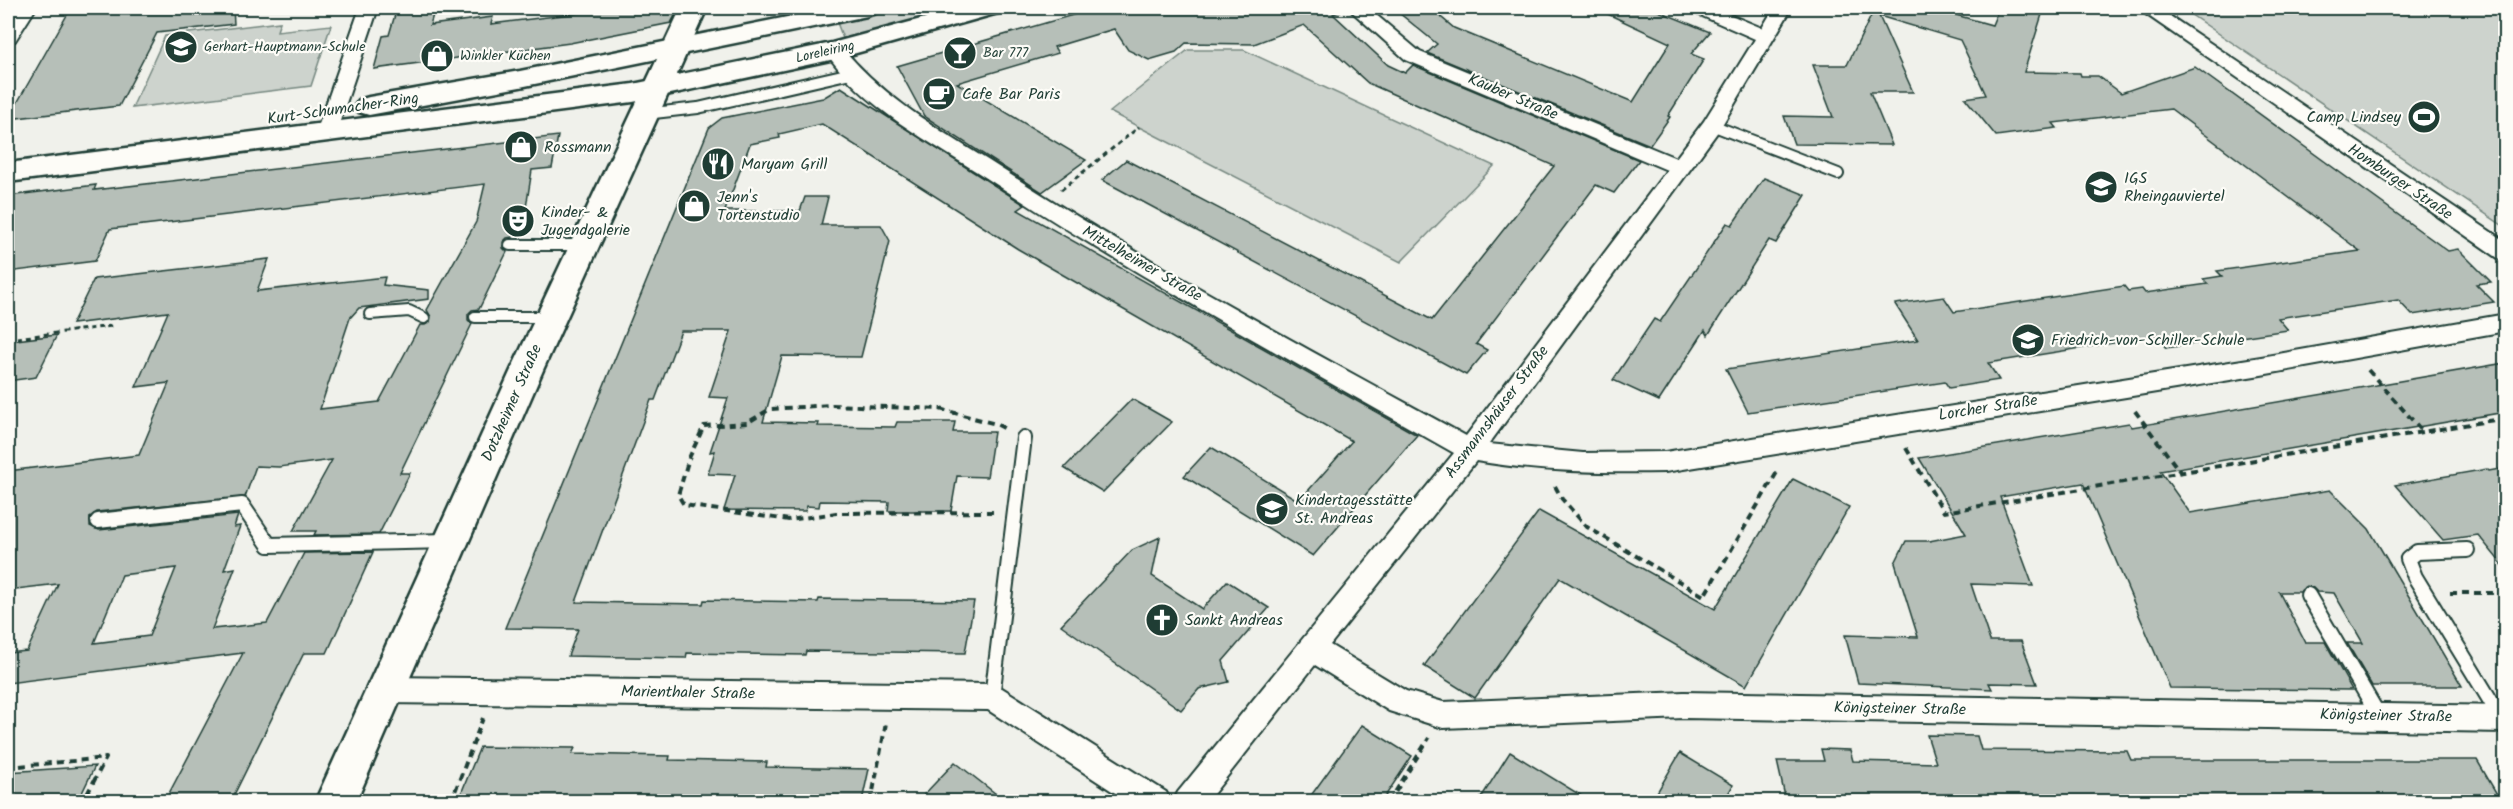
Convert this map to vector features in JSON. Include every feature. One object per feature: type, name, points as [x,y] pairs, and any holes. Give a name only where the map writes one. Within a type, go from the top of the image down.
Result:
[{"type":"main road","name":"Dotzheimer Straße","points":[[335,801],[551,317],[694,8]]},
{"type":"main road","points":[[676,46],[867,8]]},
{"type":"main road","name":"Loreleiring","points":[[658,88],[835,51],[989,8]]},
{"type":"main road","name":"Kurt-Schumacher-Ring","points":[[8,173],[330,122],[462,91],[676,46]]},
{"type":"main road","name":"Kurt-Schumacher-Ring","points":[[8,152],[586,100],[658,88]]},
{"type":"street","points":[[8,37],[27,8]]},
{"type":"street","points":[[330,122],[369,8]]},
{"type":"street","name":"Kauber Straße","points":[[1358,8],[1413,56],[1681,168]]},
{"type":"street","points":[[1700,8],[1767,37]]},
{"type":"street","name":"Assmannshäuser Straße","points":[[1188,801],[1470,450],[1712,125],[1783,8]]},
{"type":"street","name":"Homburger Straße","points":[[2146,8],[2505,253]]},
{"type":"street","name":"Mittelheimer Straße","points":[[835,51],[851,73],[883,101],[1042,206],[1470,450]]},
{"type":"street","name":"Lorcher Straße","points":[[1470,450],[1503,456],[1614,464],[1665,462],[2349,350],[2505,322]]},
{"type":"street","name":"Königsteiner Straße","points":[[1311,648],[1399,702],[1443,715],[1684,705],[2503,718]]},
{"type":"street","name":"Marienthaler Straße","points":[[384,690],[992,697]]},
{"type":"street","points":[[992,697],[1156,801]]},
{"type":"lane","name":"Loreleiring","points":[[645,114],[698,108],[851,73]]},
{"type":"lane","points":[[1712,125],[1838,174]]},
{"type":"lane","points":[[510,245],[584,245]]},
{"type":"lane","points":[[370,314],[409,311],[424,318]]},
{"type":"lane","points":[[475,317],[551,317]]},
{"type":"lane","points":[[992,697],[1024,438]]},
{"type":"lane","points":[[98,521],[242,505],[269,545],[450,541]]},
{"type":"lane","points":[[2467,550],[2417,552],[2408,559],[2425,593],[2503,718]]},
{"type":"lane","points":[[2308,595],[2379,716]]},
{"type":"path","points":[[1042,206],[1139,127]]},
{"type":"path","points":[[8,339],[112,326]]},
{"type":"path","points":[[2349,350],[2423,432]]},
{"type":"path","points":[[2117,387],[2181,473]]},
{"type":"path","points":[[1015,512],[836,513],[789,520],[684,506],[678,495],[689,458],[704,426],[747,423],[770,409],[843,405],[940,410],[996,424],[1024,438]]},
{"type":"path","points":[[1891,424],[1944,512],[2505,418]]},
{"type":"path","points":[[1541,459],[1562,499],[1587,527],[1704,596],[1779,469],[1767,445]]},
{"type":"path","points":[[2425,593],[2505,593]]},
{"type":"path","points":[[451,801],[494,691]]},
{"type":"path","points":[[871,801],[891,696]]},
{"type":"path","points":[[1389,801],[1443,715]]},
{"type":"path","points":[[8,767],[106,758],[83,801]]},
{"type":"shaded area","points":[[884,8],[959,8],[844,41],[836,20]]},
{"type":"shaded area","name":"Camp Lindsey","points":[[2181,8],[2505,8],[2505,227]]},
{"type":"shaded area","points":[[280,22],[277,31],[331,25],[311,86],[132,108],[165,36]]},
{"type":"shaded area","points":[[1188,50],[1244,50],[1494,166],[1401,262],[1110,112]]},
{"type":"building","points":[[71,8],[233,8],[234,24],[157,33],[119,106],[8,119]]},
{"type":"building","points":[[397,8],[435,8],[430,25],[493,17],[491,24],[603,10],[603,8],[679,8],[671,23],[570,43],[374,69],[383,36],[389,35]]},
{"type":"building","points":[[1097,8],[1344,8],[1345,10],[1333,14],[1388,65],[1405,73],[1413,65],[1639,160],[1614,193],[1596,185],[1476,344],[1487,350],[1466,375],[1102,180],[1126,160],[1432,320],[1554,166],[1368,83],[1304,25],[1254,44],[1186,43],[1176,52],[1149,60],[1128,50],[1114,29],[1054,47],[1058,53],[957,83],[1086,160],[1042,192],[924,116],[897,66]]},
{"type":"building","points":[[1393,8],[1430,8],[1454,28],[1633,102],[1670,43],[1595,8],[1651,8],[1710,32],[1691,54],[1704,59],[1668,116],[1670,117],[1650,145],[1427,53],[1437,44]]},
{"type":"building","points":[[1872,8],[1931,8],[1992,25],[1999,8],[2044,8],[2024,72],[2080,73],[2081,76],[2098,76],[2121,93],[2195,67],[2448,251],[2458,249],[2491,282],[2476,284],[2494,302],[2412,315],[2398,300],[2278,318],[2288,330],[2166,348],[2157,336],[1988,363],[1999,380],[1949,388],[1945,382],[1748,412],[1726,369],[1918,340],[1895,304],[1944,297],[1954,312],[2124,286],[2128,291],[2142,289],[2145,293],[2208,284],[2203,279],[2222,276],[2217,271],[2360,251],[2171,109],[2053,123],[2057,128],[1996,136],[1965,98],[1986,95],[1960,40],[1879,16],[1913,92],[1870,92],[1892,145],[1794,144],[1784,116],[1833,117],[1813,65],[1847,65],[1872,14]]},
{"type":"building","points":[[841,87],[1025,205],[1018,210],[1417,435],[1313,556],[1184,476],[1211,447],[1299,501],[1352,441],[1018,249],[822,124],[779,134],[780,138],[750,144],[725,211],[800,211],[805,197],[828,197],[821,225],[881,225],[890,241],[861,357],[782,356],[763,422],[819,423],[818,426],[895,427],[897,422],[955,422],[953,432],[994,432],[987,477],[957,476],[951,511],[888,511],[889,502],[820,501],[819,507],[807,506],[805,511],[724,510],[735,475],[708,474],[715,451],[710,452],[728,398],[709,397],[731,331],[681,331],[655,400],[651,400],[576,602],[703,604],[704,600],[818,602],[819,599],[974,601],[965,653],[806,651],[805,655],[687,653],[686,658],[568,656],[578,629],[505,628],[709,128],[722,118],[823,98]]},
{"type":"building","points":[[558,136],[552,168],[532,170],[525,214],[513,237],[503,242],[503,248],[507,252],[479,309],[472,310],[468,314],[468,320],[472,324],[400,473],[410,473],[379,534],[314,535],[316,531],[293,531],[332,460],[279,467],[256,466],[245,497],[97,512],[90,517],[90,526],[99,530],[238,515],[234,527],[240,526],[224,570],[235,568],[212,629],[267,623],[304,553],[373,552],[327,653],[304,653],[231,801],[165,801],[243,653],[8,683],[8,653],[27,651],[58,584],[8,590],[8,471],[139,455],[169,383],[136,387],[168,312],[72,324],[94,279],[269,259],[257,291],[385,277],[383,285],[429,290],[429,299],[359,308],[350,318],[320,409],[379,402],[420,325],[430,322],[431,317],[427,310],[476,222],[485,184],[110,229],[95,261],[8,272],[8,196],[96,185],[94,190]],"holes":[[[176,568],[149,636],[94,643],[122,575]]]},
{"type":"building","points":[[1764,178],[1806,195],[1776,243],[1769,240],[1708,335],[1705,330],[1659,401],[1613,380],[1654,319],[1660,322],[1727,223],[1732,225]]},
{"type":"building","points":[[57,335],[36,377],[8,381],[8,341]]},
{"type":"building","points":[[2505,363],[2505,412],[2160,471],[2190,513],[2330,490],[2369,529],[2462,686],[2372,686],[2347,643],[2363,643],[2334,593],[2317,592],[2307,586],[2300,592],[2279,592],[2305,642],[2325,642],[2352,690],[2170,688],[2083,483],[2000,497],[2033,586],[1971,584],[1990,641],[2021,641],[2037,684],[1989,683],[1992,689],[1858,683],[1845,635],[1918,637],[1895,563],[1906,541],[1929,541],[1966,534],[1919,458],[2129,423],[2132,427]]},
{"type":"building","points":[[1132,399],[1172,422],[1103,492],[1064,468]]},
{"type":"building","points":[[2505,468],[2505,568],[2478,535],[2443,540],[2395,485],[2487,469],[2489,471]]},
{"type":"building","points":[[1793,479],[1849,507],[1746,686],[1560,578],[1475,698],[1424,666],[1539,511],[1715,609]]},
{"type":"building","name":"Sankt Andreas","points":[[1160,537],[1152,576],[1202,609],[1227,581],[1269,608],[1223,661],[1229,682],[1199,689],[1181,710],[1061,625],[1132,550]]},
{"type":"building","points":[[1362,725],[1412,756],[1382,801],[1307,801]]},
{"type":"building","points":[[1927,735],[1977,736],[1981,750],[2127,751],[2131,760],[2477,760],[2501,801],[1786,801],[1777,761],[1824,761],[1821,749],[1850,750],[1853,761],[1936,763]]},
{"type":"building","points":[[480,747],[575,748],[572,754],[670,756],[669,760],[767,762],[766,767],[869,769],[862,801],[458,801]]},
{"type":"building","points":[[1510,752],[1590,801],[1479,801]]},
{"type":"building","points":[[1680,753],[1733,785],[1724,801],[1652,801]]},
{"type":"building","points":[[955,762],[1005,801],[918,801]]},
{"type":"building","points":[[95,766],[78,801],[8,801],[8,772]]},
{"type":"place","name":"Gerhart-Hauptmann-Schule","points":[[181,47]]},
{"type":"place","name":"Bar 777","points":[[960,53]]},
{"type":"place","name":"Winkler Küchen","points":[[437,56]]},
{"type":"place","name":"Cafe Bar Paris","points":[[939,94]]},
{"type":"place","name":"Camp Lindsey","points":[[2424,117]]},
{"type":"place","name":"Rossmann","points":[[521,147]]},
{"type":"place","name":"Maryam Grill","points":[[718,164]]},
{"type":"place","name":"IGS Rheingauviertel","points":[[2101,187]]},
{"type":"place","name":"Jenn's Tortenstudio","points":[[694,206]]},
{"type":"place","name":"Kinder- & Jugendgalerie","points":[[518,221]]},
{"type":"place","name":"Friedrich-von-Schiller-Schule","points":[[2028,340]]},
{"type":"place","name":"Kindertagesstätte St. Andreas","points":[[1272,509]]},
{"type":"place","name":"Sankt Andreas","points":[[1162,620]]}]
